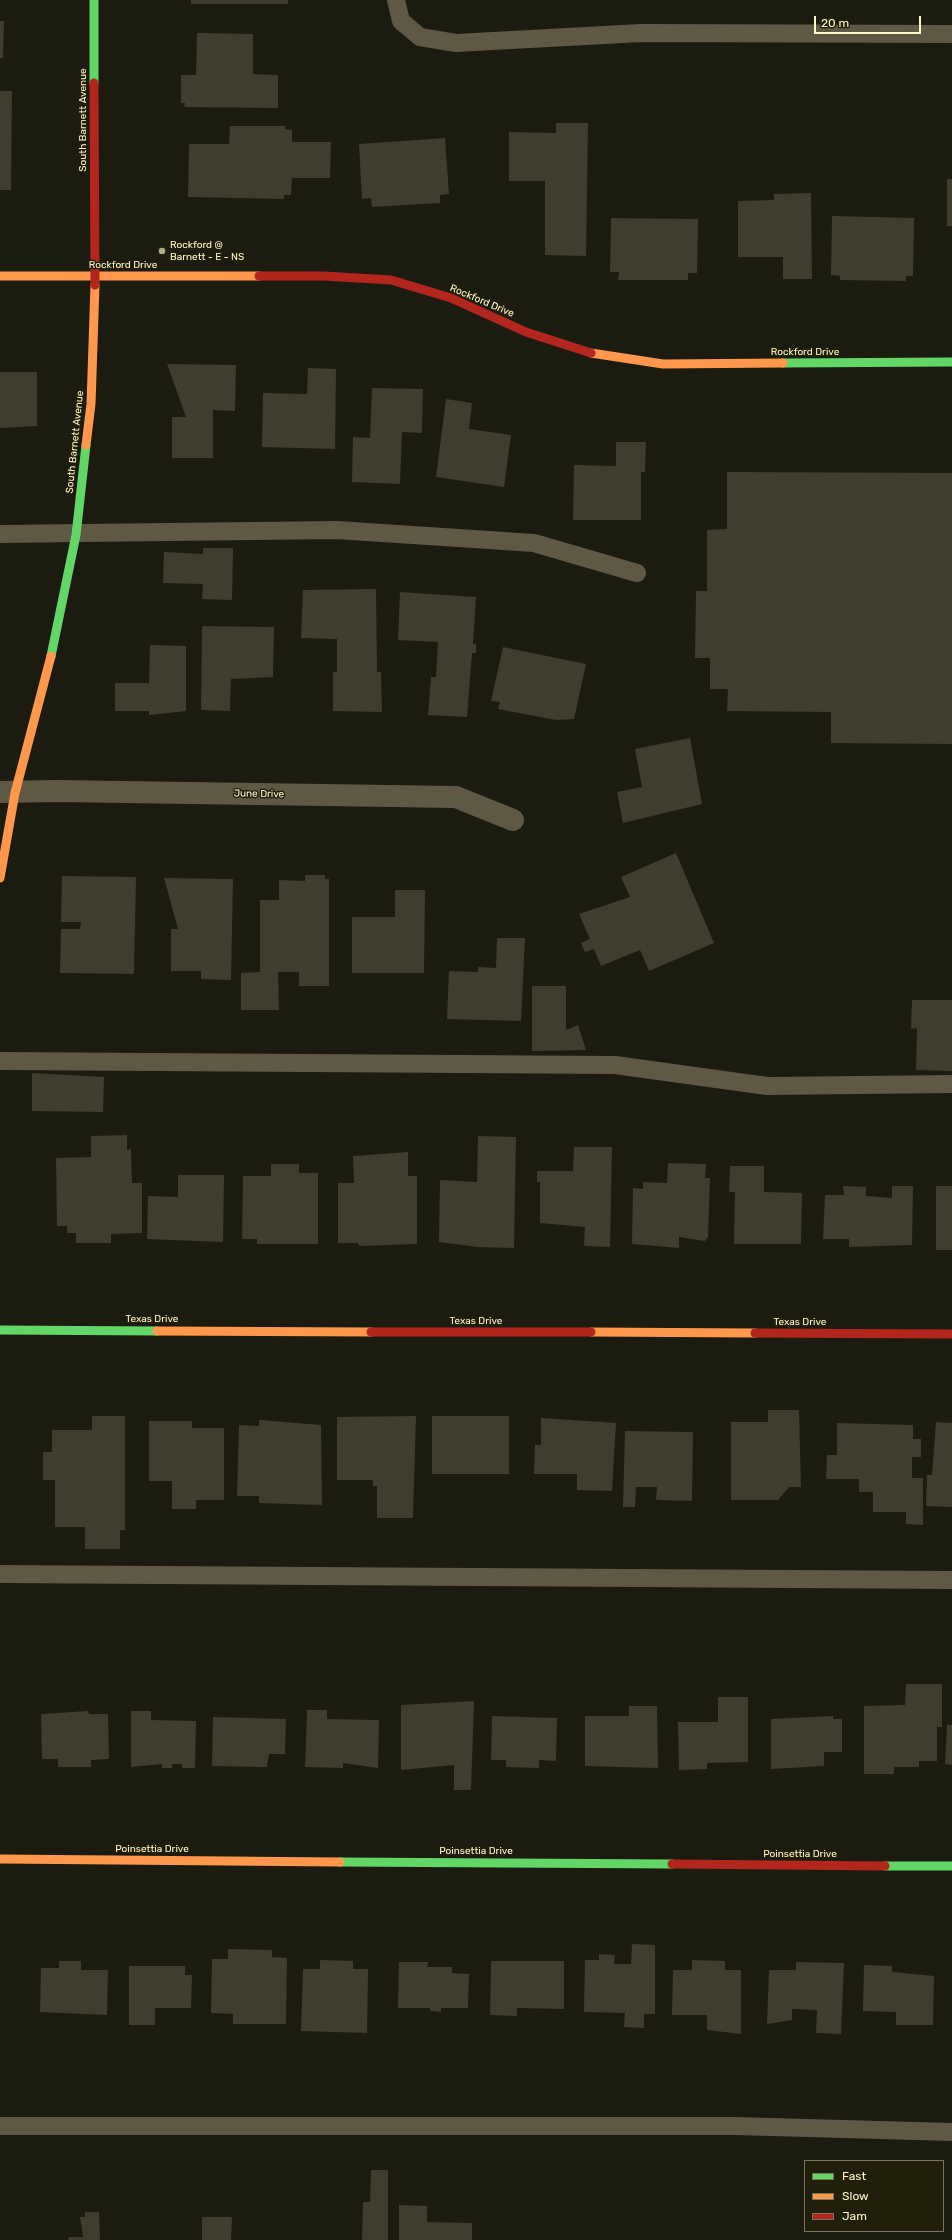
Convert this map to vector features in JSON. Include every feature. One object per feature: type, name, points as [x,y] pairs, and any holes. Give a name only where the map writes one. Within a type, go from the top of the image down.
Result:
[{"type":"street","name":"South Barnett Avenue","points":[[0,878],[8,793],[54,645],[76,535],[91,404],[95,276],[94,0]]},
{"type":"street","name":"Rockford Drive","points":[[0,276],[324,276],[391,280],[451,298],[526,332],[587,352],[663,364],[952,362]]},
{"type":"street","name":"June Drive","points":[[8,793],[57,791],[456,796],[512,820]]},
{"type":"street","name":"Texas Drive","points":[[0,1330],[952,1334]]},
{"type":"street","name":"Poinsettia Drive","points":[[0,1859],[952,1866]]},
{"type":"lane","points":[[396,0],[401,21],[420,37],[456,43],[641,33],[952,34]]},
{"type":"lane","points":[[0,534],[76,535],[337,530],[534,544],[637,573]]},
{"type":"lane","points":[[0,1061],[615,1065],[768,1086],[952,1084]]},
{"type":"lane","points":[[0,1574],[952,1580]]},
{"type":"lane","points":[[0,2126],[735,2126],[952,2132]]},
{"type":"building","points":[[191,0],[288,0],[288,4],[191,4]]},
{"type":"building","points":[[0,21],[4,21],[3,58],[0,58]]},
{"type":"building","points":[[197,33],[253,34],[253,74],[278,75],[278,108],[184,107],[185,103],[181,103],[181,75],[196,75]]},
{"type":"building","points":[[0,91],[12,91],[11,190],[0,190]]},
{"type":"building","points":[[556,123],[588,123],[586,256],[545,255],[545,181],[509,181],[509,132],[556,133]]},
{"type":"building","points":[[230,126],[285,126],[285,129],[292,130],[292,142],[331,142],[330,178],[292,178],[291,195],[284,195],[284,199],[188,197],[189,144],[229,144]]},
{"type":"building","points":[[445,138],[449,194],[440,195],[440,203],[372,207],[371,198],[362,199],[359,144]]},
{"type":"building","points":[[947,179],[952,179],[952,226],[947,226]]},
{"type":"building","points":[[811,193],[812,279],[783,279],[783,257],[738,257],[738,201],[774,200],[774,194]]},
{"type":"building","points":[[832,216],[914,218],[913,276],[906,276],[906,281],[840,280],[840,276],[831,275]]},
{"type":"building","points":[[611,218],[698,219],[697,273],[688,273],[688,280],[618,280],[619,272],[610,272]]},
{"type":"building","points":[[167,364],[236,365],[235,411],[213,410],[213,458],[172,458],[172,417],[186,417]]},
{"type":"building","points":[[308,368],[336,369],[335,449],[262,447],[263,393],[307,394]]},
{"type":"building","points":[[0,372],[37,372],[37,426],[0,428]]},
{"type":"building","points":[[372,388],[423,389],[422,433],[402,432],[400,484],[352,482],[353,437],[370,438]]},
{"type":"building","points":[[446,399],[472,403],[469,429],[511,435],[504,487],[436,477]]},
{"type":"building","points":[[616,442],[646,442],[645,472],[641,472],[641,520],[573,520],[574,465],[616,466]]},
{"type":"building","points":[[727,472],[952,473],[952,744],[831,743],[831,712],[727,711],[728,689],[710,689],[710,658],[695,658],[696,591],[707,591],[707,530],[727,529]]},
{"type":"building","points":[[203,548],[233,548],[232,600],[202,599],[203,584],[163,583],[164,552],[203,554]]},
{"type":"building","points":[[376,589],[377,672],[381,672],[382,712],[333,711],[333,672],[337,672],[337,639],[301,638],[303,590]]},
{"type":"building","points":[[400,592],[476,597],[473,644],[476,644],[476,653],[472,653],[467,717],[428,715],[431,677],[436,677],[438,642],[398,640]]},
{"type":"building","points":[[202,626],[274,627],[273,677],[231,679],[230,711],[201,710]]},
{"type":"building","points":[[150,645],[186,646],[186,711],[149,715],[149,711],[115,711],[115,683],[149,683]]},
{"type":"building","points":[[503,647],[586,664],[574,719],[556,720],[498,709],[500,702],[491,701]]},
{"type":"building","points":[[690,738],[702,804],[623,823],[617,792],[642,787],[635,749]]},
{"type":"building","points":[[676,853],[714,943],[649,971],[640,950],[601,966],[594,949],[585,952],[581,943],[590,939],[579,914],[630,897],[621,877]]},
{"type":"building","points":[[305,875],[325,875],[325,879],[329,879],[329,986],[299,986],[299,972],[278,972],[279,1010],[241,1010],[241,973],[260,972],[260,900],[279,900],[279,880],[305,881]]},
{"type":"building","points":[[62,876],[136,877],[134,974],[60,973],[61,929],[80,929],[81,922],[61,922]]},
{"type":"building","points":[[164,878],[233,879],[231,980],[201,979],[201,971],[171,971],[171,929],[178,929]]},
{"type":"building","points":[[395,890],[425,890],[424,973],[352,973],[352,917],[395,917]]},
{"type":"building","points":[[497,938],[525,938],[521,1021],[447,1019],[449,971],[478,972],[478,967],[496,968]]},
{"type":"building","points":[[532,986],[566,986],[566,1030],[578,1025],[586,1050],[532,1051]]},
{"type":"building","points":[[912,1000],[952,1000],[952,1071],[916,1070],[917,1028],[911,1029]]},
{"type":"building","points":[[32,1073],[104,1077],[103,1112],[32,1111]]},
{"type":"building","points":[[127,1135],[127,1150],[131,1149],[132,1183],[142,1183],[142,1233],[111,1234],[111,1243],[76,1243],[76,1233],[67,1233],[67,1226],[57,1226],[56,1158],[91,1157],[91,1136]]},
{"type":"building","points":[[478,1136],[516,1137],[514,1248],[477,1247],[439,1242],[440,1180],[477,1182]]},
{"type":"building","points":[[574,1147],[612,1147],[610,1247],[584,1246],[585,1227],[540,1223],[540,1182],[537,1182],[537,1171],[573,1171]]},
{"type":"building","points":[[408,1152],[408,1176],[417,1176],[417,1244],[359,1246],[358,1243],[338,1243],[338,1183],[354,1183],[353,1156]]},
{"type":"building","points":[[668,1163],[706,1164],[705,1178],[710,1178],[708,1237],[705,1241],[679,1237],[679,1248],[632,1244],[633,1188],[643,1189],[643,1182],[667,1183]]},
{"type":"building","points":[[271,1164],[299,1164],[299,1173],[318,1173],[318,1244],[257,1244],[257,1239],[242,1239],[243,1176],[271,1176]]},
{"type":"building","points":[[730,1166],[764,1166],[764,1192],[802,1193],[801,1244],[734,1244],[735,1192],[729,1192]]},
{"type":"building","points":[[178,1175],[224,1175],[223,1242],[147,1239],[148,1196],[178,1197]]},
{"type":"building","points":[[843,1186],[866,1187],[866,1196],[892,1198],[892,1186],[913,1186],[912,1245],[849,1247],[849,1239],[823,1239],[825,1195],[844,1195]]},
{"type":"building","points":[[936,1186],[952,1186],[952,1250],[936,1250]]},
{"type":"building","points":[[768,1410],[799,1410],[801,1487],[789,1487],[778,1500],[731,1500],[731,1422],[768,1422]]},
{"type":"building","points":[[92,1416],[125,1416],[125,1530],[120,1530],[120,1549],[85,1549],[85,1527],[55,1527],[55,1480],[43,1480],[43,1452],[52,1452],[52,1430],[92,1430]]},
{"type":"building","points":[[416,1416],[413,1518],[377,1518],[377,1486],[373,1486],[373,1480],[337,1480],[337,1417]]},
{"type":"building","points":[[432,1416],[509,1416],[509,1474],[432,1474]]},
{"type":"building","points":[[541,1418],[616,1423],[612,1491],[577,1490],[577,1474],[534,1474],[535,1445],[541,1445]]},
{"type":"building","points":[[259,1420],[321,1425],[322,1505],[259,1503],[259,1496],[237,1496],[239,1425],[259,1426]]},
{"type":"building","points":[[149,1421],[192,1421],[192,1428],[224,1428],[224,1500],[196,1500],[196,1509],[172,1509],[172,1481],[149,1481]]},
{"type":"building","points":[[936,1422],[952,1423],[952,1507],[926,1506],[927,1475],[932,1475]]},
{"type":"building","points":[[837,1423],[913,1425],[913,1439],[921,1439],[921,1457],[912,1457],[912,1478],[923,1478],[923,1525],[906,1524],[906,1512],[873,1512],[873,1492],[859,1492],[859,1479],[826,1479],[827,1455],[837,1455]]},
{"type":"building","points":[[625,1431],[693,1432],[692,1501],[656,1500],[657,1487],[636,1487],[635,1507],[623,1507]]},
{"type":"building","points":[[906,1684],[942,1684],[942,1727],[937,1727],[937,1761],[919,1761],[919,1767],[894,1767],[894,1774],[864,1774],[864,1706],[905,1705]]},
{"type":"building","points":[[718,1697],[748,1697],[748,1762],[707,1763],[707,1769],[679,1770],[678,1722],[718,1722]]},
{"type":"building","points":[[474,1701],[471,1790],[454,1790],[454,1765],[401,1770],[401,1705]]},
{"type":"building","points":[[629,1706],[657,1706],[658,1768],[585,1766],[585,1716],[629,1716]]},
{"type":"building","points":[[307,1710],[327,1710],[327,1719],[379,1720],[378,1768],[343,1763],[343,1768],[305,1767]]},
{"type":"building","points":[[88,1711],[89,1714],[108,1714],[109,1759],[91,1760],[91,1767],[58,1767],[58,1759],[42,1759],[41,1714]]},
{"type":"building","points":[[131,1711],[151,1711],[151,1720],[196,1721],[195,1768],[182,1768],[182,1764],[172,1764],[172,1768],[162,1768],[162,1764],[131,1767]]},
{"type":"building","points":[[492,1716],[557,1718],[556,1761],[539,1760],[539,1768],[506,1767],[506,1760],[491,1760]]},
{"type":"building","points":[[833,1716],[833,1719],[842,1719],[842,1752],[824,1752],[824,1766],[771,1769],[771,1719]]},
{"type":"building","points":[[213,1717],[286,1719],[285,1754],[269,1754],[267,1767],[212,1766]]},
{"type":"building","points":[[947,1725],[952,1725],[952,1765],[945,1764]]},
{"type":"building","points":[[632,1944],[655,1945],[655,2014],[644,2014],[644,2028],[624,2027],[625,2013],[584,2012],[585,1960],[599,1960],[599,1954],[615,1955],[614,1964],[631,1964]]},
{"type":"building","points":[[228,1949],[272,1950],[272,1957],[287,1958],[286,2024],[233,2024],[233,2014],[211,2013],[212,1959],[228,1959]]},
{"type":"building","points":[[320,1960],[353,1961],[353,1969],[368,1969],[367,2033],[301,2031],[303,1969],[320,1969]]},
{"type":"building","points":[[692,1960],[725,1961],[725,1970],[741,1970],[741,2034],[707,2030],[707,2015],[672,2015],[673,1970],[692,1970]]},
{"type":"building","points":[[59,1961],[81,1961],[81,1970],[108,1970],[107,2015],[40,2012],[41,1968],[59,1968]]},
{"type":"building","points":[[491,1961],[564,1961],[564,2009],[517,2008],[517,2016],[490,2015]]},
{"type":"building","points":[[399,1962],[428,1962],[427,1967],[452,1967],[452,1973],[469,1974],[468,2008],[441,2008],[441,2012],[430,2011],[430,2008],[398,2008]]},
{"type":"building","points":[[796,1962],[844,1963],[841,2034],[816,2033],[817,2010],[792,2009],[792,2020],[767,2024],[769,1970],[796,1970]]},
{"type":"building","points":[[864,1965],[892,1966],[892,1972],[934,1976],[933,2025],[896,2025],[896,2012],[863,2011]]},
{"type":"building","points":[[129,1966],[185,1966],[185,1975],[192,1975],[191,2008],[155,2008],[155,2025],[129,2025]]},
{"type":"building","points":[[371,2170],[388,2170],[388,2240],[362,2240],[363,2202],[370,2202]]},
{"type":"building","points":[[399,2205],[427,2206],[427,2222],[472,2223],[472,2240],[399,2240]]},
{"type":"building","points":[[85,2212],[99,2212],[100,2240],[68,2240],[69,2237],[83,2237],[80,2217],[85,2217]]},
{"type":"building","points":[[202,2217],[232,2217],[231,2240],[202,2240]]},
{"type":"traffic: fast","points":[[94,0],[94,83]]},
{"type":"traffic: fast","points":[[783,363],[952,362]]},
{"type":"traffic: fast","points":[[51,656],[76,535],[86,445]]},
{"type":"traffic: fast","points":[[0,1330],[157,1331]]},
{"type":"traffic: fast","points":[[340,1862],[672,1864]]},
{"type":"traffic: fast","points":[[885,1866],[952,1866]]},
{"type":"traffic: slow","points":[[0,276],[259,276]]},
{"type":"traffic: slow","points":[[86,445],[91,404],[95,285]]},
{"type":"traffic: slow","points":[[591,353],[663,364],[783,363]]},
{"type":"traffic: slow","points":[[0,878],[15,793],[51,656]]},
{"type":"traffic: slow","points":[[157,1331],[371,1332]]},
{"type":"traffic: slow","points":[[591,1332],[755,1333]]},
{"type":"traffic: slow","points":[[0,1859],[340,1862]]},
{"type":"traffic: jam","points":[[94,83],[95,285]]},
{"type":"traffic: jam","points":[[259,276],[324,276],[391,280],[451,298],[526,332],[591,353]]},
{"type":"traffic: jam","points":[[371,1332],[591,1332]]},
{"type":"traffic: jam","points":[[755,1333],[952,1334]]},
{"type":"traffic: jam","points":[[672,1864],[885,1866]]},
{"type":"place","name":"Rockford @ Barnett - E - NS","points":[[162,251]]}]
